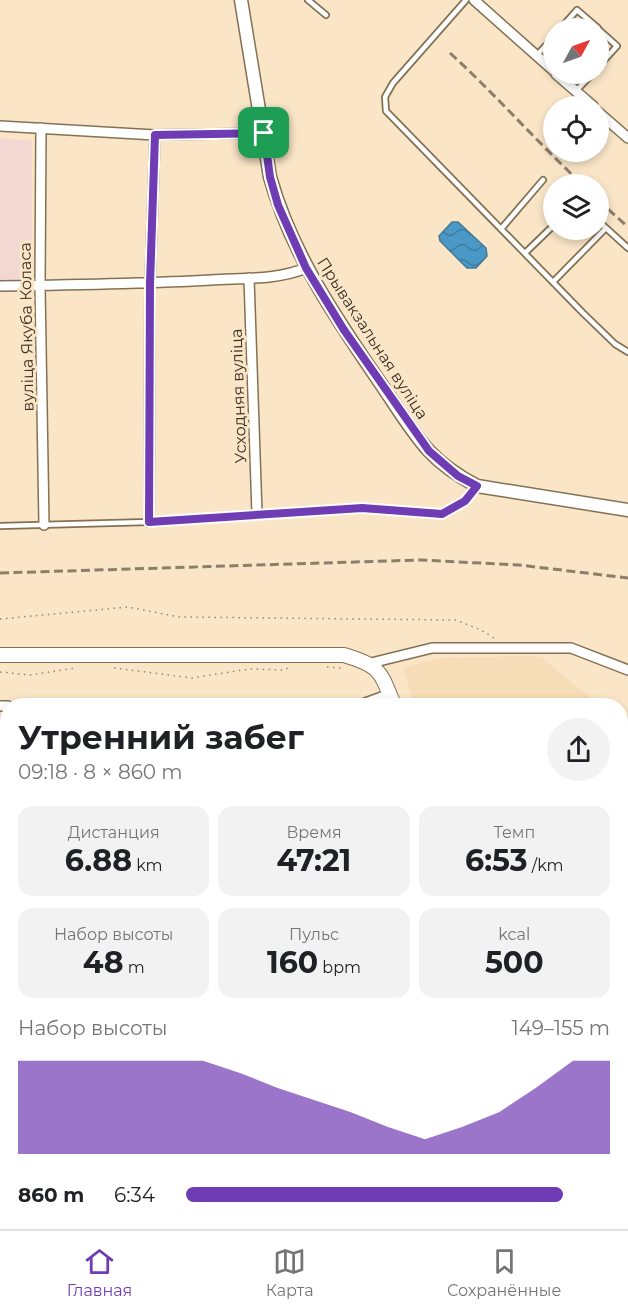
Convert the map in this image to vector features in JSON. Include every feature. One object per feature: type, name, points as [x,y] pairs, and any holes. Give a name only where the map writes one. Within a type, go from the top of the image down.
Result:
[{"type":"main road","points":[[0,655],[344,655],[371,663],[383,676],[392,698]]},
{"type":"street","name":"Прывакзальная вуліца","points":[[241,0],[270,177],[278,205],[306,268],[344,330],[429,451],[458,476],[477,486],[628,510]]},
{"type":"street","points":[[474,0],[543,61]]},
{"type":"street","points":[[568,84],[581,96]]},
{"type":"street","points":[[609,122],[628,138]]},
{"type":"street","points":[[0,126],[155,135],[264,133]]},
{"type":"street","name":"вуліца Якуба Коласа","points":[[41,128],[40,286],[44,525]]},
{"type":"street","points":[[149,522],[150,284],[155,135]]},
{"type":"street","points":[[0,286],[150,284],[292,274],[306,268]]},
{"type":"street","name":"Усходняя вуліца","points":[[249,278],[256,514]]},
{"type":"street","points":[[371,663],[432,648],[571,648],[628,670]]},
{"type":"lane","points":[[308,0],[326,15]]},
{"type":"lane","points":[[466,0],[393,83],[386,97],[386,111],[615,344],[628,352]]},
{"type":"lane","points":[[570,18],[577,10],[586,18]]},
{"type":"lane","points":[[609,39],[617,46],[609,55]]},
{"type":"lane","points":[[537,56],[543,49]]},
{"type":"lane","points":[[576,92],[583,84]]},
{"type":"lane","points":[[501,228],[543,180]]},
{"type":"lane","points":[[609,231],[628,248]]},
{"type":"lane","points":[[525,253],[543,236]]},
{"type":"lane","points":[[553,282],[594,240]]},
{"type":"lane","points":[[0,526],[149,522],[362,508],[442,514],[465,501],[477,486]]},
{"type":"path","points":[[0,619],[128,607],[179,616],[456,620],[481,630],[507,647]]},
{"type":"path","points":[[0,672],[30,675],[82,666]]},
{"type":"path","points":[[104,666],[192,678],[249,669],[284,670],[291,666]]},
{"type":"path","points":[[324,666],[333,669],[352,666]]},
{"type":"shaded area","points":[[0,138],[32,141],[32,282],[0,281]]},
{"type":"shaded area","points":[[530,656],[542,658],[591,698],[413,698],[403,668],[439,658]]},
{"type":"water","points":[[452,222],[458,222],[486,248],[487,256],[476,268],[467,268],[440,241],[439,236]]},
{"type":"railway","points":[[450,53],[572,174]]},
{"type":"railway","points":[[609,210],[628,227]]},
{"type":"railway","points":[[0,573],[420,560],[519,565],[628,578]]},
{"type":"route","points":[[264,133],[270,177],[278,205],[306,268],[344,330],[429,451],[458,476],[477,486],[465,501],[442,514],[362,508],[149,522],[150,284],[155,135],[264,133]]}]
